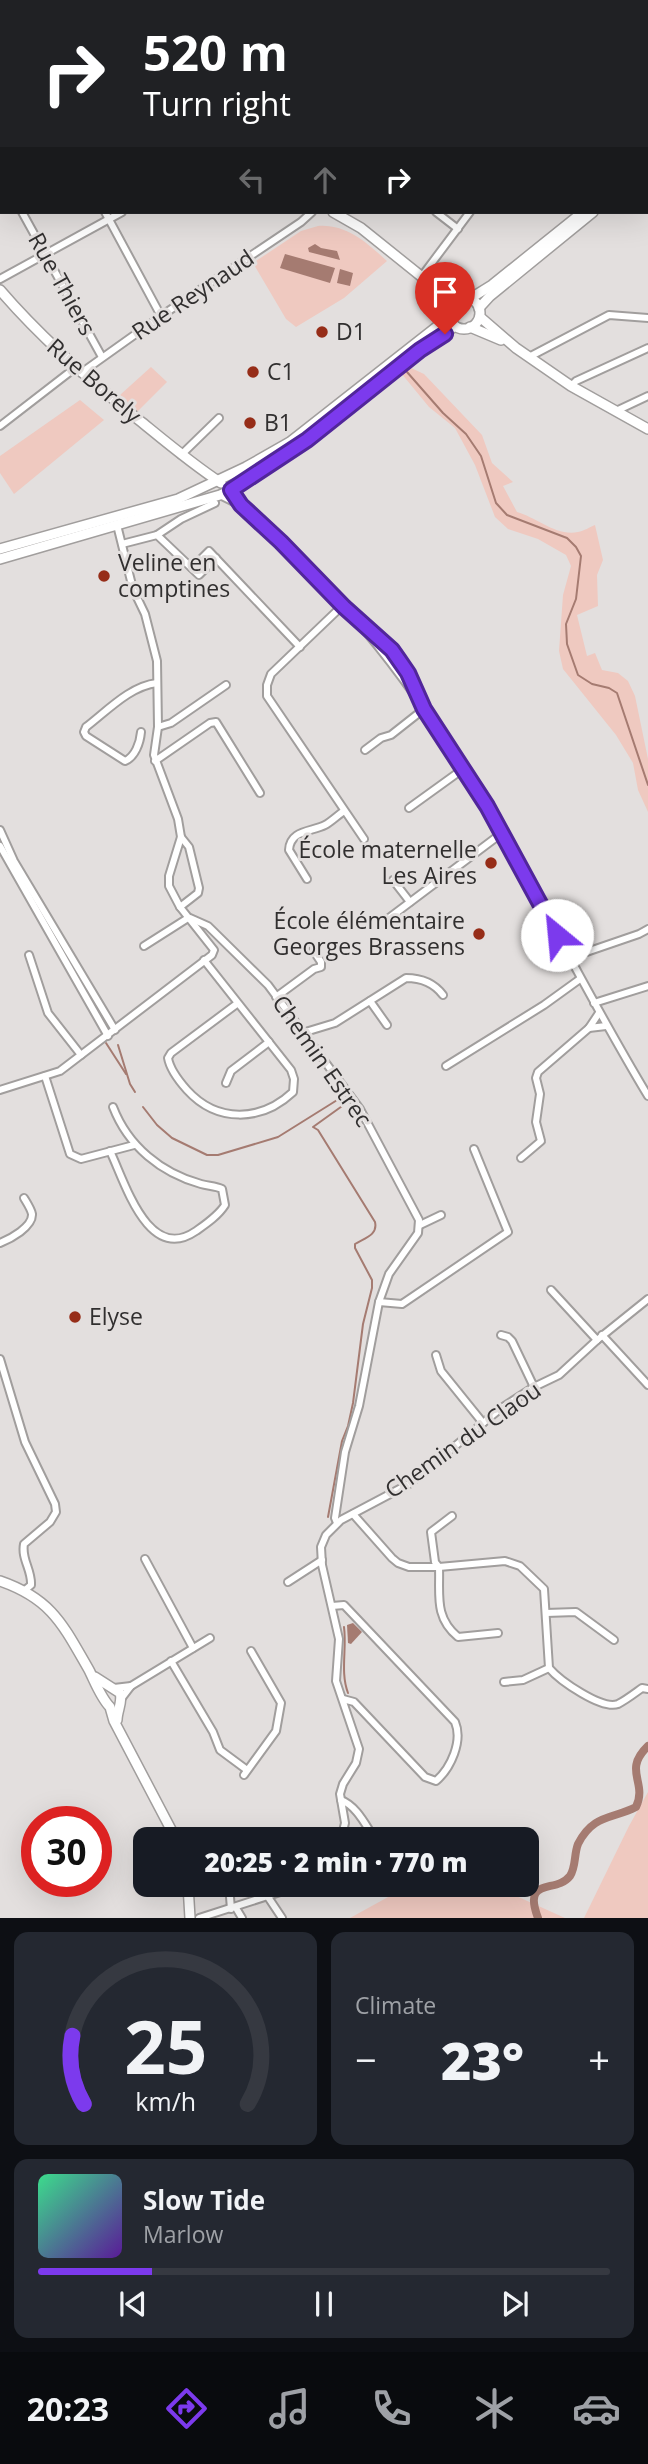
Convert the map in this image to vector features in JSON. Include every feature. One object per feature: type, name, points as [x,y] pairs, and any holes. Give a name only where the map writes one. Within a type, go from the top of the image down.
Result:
[{"type":"main road","points":[[470,327],[490,296],[581,214]]},
{"type":"main road","points":[[452,302],[461,297],[471,298],[492,285],[590,214]]},
{"type":"main road","points":[[0,559],[199,501],[224,497],[307,440],[452,322],[452,302],[348,215]]},
{"type":"main road","name":"Rue Borely","points":[[0,290],[47,342],[78,370],[193,465],[218,481],[224,497]]},
{"type":"main road","points":[[471,298],[480,313],[516,348]]},
{"type":"main road","points":[[452,322],[463,329],[470,327],[486,332],[516,348],[571,386],[648,429]]},
{"type":"main road","points":[[0,549],[178,499],[240,470],[290,442],[452,322]]},
{"type":"main road","name":"Rue Borely","points":[[193,465],[206,486]]},
{"type":"main road","points":[[224,497],[240,470]]},
{"type":"main road","points":[[199,501],[208,475]]},
{"type":"main road","points":[[206,486],[224,497]]},
{"type":"main road","points":[[0,1581],[25,1590],[49,1608],[61,1623],[106,1701],[117,1728],[170,1827]]},
{"type":"main road","points":[[0,1587],[22,1595],[61,1623]]},
{"type":"main road","points":[[91,1674],[120,1693],[117,1728]]},
{"type":"main road","points":[[106,1701],[112,1688]]},
{"type":"main road","points":[[106,1701],[120,1701]]},
{"type":"main road","points":[[189,1897],[190,1918]]},
{"type":"street","name":"Rue Thiers","points":[[23,214],[102,357]]},
{"type":"street","points":[[439,214],[458,229]]},
{"type":"street","points":[[422,276],[469,214]]},
{"type":"street","points":[[0,279],[46,254],[107,215],[161,316]]},
{"type":"street","name":"Rue Reynaud","points":[[0,426],[305,215]]},
{"type":"street","points":[[529,357],[609,315],[648,318]]},
{"type":"street","points":[[571,386],[576,380],[648,348]]},
{"type":"street","points":[[616,411],[648,396]]},
{"type":"street","points":[[181,455],[219,418]]},
{"type":"street","points":[[122,544],[159,536],[181,519],[224,497],[241,505],[350,613],[382,650],[463,769],[502,833],[606,1026],[648,1096]]},
{"type":"street","points":[[117,524],[133,589],[151,634],[157,661],[158,727],[155,761],[178,819],[181,837],[189,847],[199,888],[198,892],[180,906]]},
{"type":"street","points":[[159,536],[192,568],[209,551],[300,647]]},
{"type":"street","points":[[342,606],[271,674],[267,696],[364,839]]},
{"type":"street","points":[[141,733],[140,741],[125,761],[86,736],[84,732],[86,727],[136,689],[145,684],[157,683]]},
{"type":"street","points":[[158,727],[171,723],[226,685]]},
{"type":"street","points":[[365,750],[381,738],[391,735],[424,709]]},
{"type":"street","points":[[155,761],[210,723],[216,722],[260,793]]},
{"type":"street","points":[[409,808],[463,769]]},
{"type":"street","points":[[307,879],[289,850],[292,839],[302,832],[325,825],[344,811]]},
{"type":"street","points":[[0,830],[14,861],[115,1030]]},
{"type":"street","points":[[378,923],[389,918],[502,833]]},
{"type":"street","name":"Chemin Estrec","points":[[181,837],[169,876],[172,895],[188,918],[208,926],[248,964],[276,997],[360,1109],[420,1225]]},
{"type":"street","points":[[0,846],[108,1036]]},
{"type":"street","points":[[393,880],[410,902]]},
{"type":"street","points":[[0,1090],[60,1071],[108,1036],[214,950],[188,918],[144,946]]},
{"type":"street","points":[[569,958],[648,929]]},
{"type":"street","points":[[276,997],[314,969],[321,967],[321,962],[313,950]]},
{"type":"street","points":[[29,955],[48,1013],[82,1055]]},
{"type":"street","points":[[204,960],[291,1070],[295,1086],[288,1097],[269,1110],[245,1115],[221,1113],[202,1105],[179,1082],[168,1058],[238,1003]]},
{"type":"street","points":[[302,1033],[335,1023],[405,978],[415,978],[436,986],[443,995]]},
{"type":"street","points":[[446,1066],[544,1005],[580,979]]},
{"type":"street","points":[[594,1003],[648,986]]},
{"type":"street","points":[[370,1002],[387,1025]]},
{"type":"street","points":[[522,1158],[541,1141],[536,1122],[540,1094],[536,1077],[538,1072],[589,1028],[599,1013]]},
{"type":"street","points":[[589,1028],[606,1026]]},
{"type":"street","points":[[226,1083],[231,1071],[269,1042]]},
{"type":"street","points":[[46,1076],[70,1154],[81,1159],[134,1145]]},
{"type":"street","points":[[110,1151],[145,1223],[155,1233],[173,1238],[182,1237],[199,1229],[225,1205],[222,1189],[179,1176],[134,1145],[113,1107]]},
{"type":"street","points":[[379,1302],[402,1304],[508,1232],[474,1149]]},
{"type":"street","points":[[0,1243],[18,1236],[31,1219],[32,1214],[24,1198]]},
{"type":"street","points":[[344,1827],[341,1800],[343,1784],[356,1763],[359,1749],[336,1681],[339,1639],[321,1547],[326,1535],[337,1523],[335,1518],[345,1452],[359,1406],[379,1302],[389,1273],[413,1242],[420,1225],[441,1215]]},
{"type":"street","points":[[551,1290],[648,1385]]},
{"type":"street","name":"Chemin du Claou","points":[[337,1523],[409,1484],[483,1423],[534,1387],[559,1375],[648,1299]]},
{"type":"street","points":[[501,1335],[512,1341],[534,1387]]},
{"type":"street","points":[[436,1355],[441,1371],[483,1423]]},
{"type":"street","points":[[0,1359],[25,1442],[55,1504],[56,1512],[50,1522],[23,1544],[24,1559],[32,1577],[31,1585],[25,1590]]},
{"type":"street","points":[[353,1514],[398,1563],[409,1567],[505,1561],[520,1566],[544,1589],[549,1668],[556,1677],[608,1706],[618,1704],[642,1688],[648,1689]]},
{"type":"street","points":[[452,1516],[431,1532],[435,1562],[439,1567],[441,1616],[448,1629],[458,1637],[498,1633]]},
{"type":"street","points":[[145,1559],[193,1648]]},
{"type":"street","points":[[288,1582],[322,1560]]},
{"type":"street","points":[[332,1606],[344,1605],[350,1609],[455,1722],[458,1737],[447,1772],[436,1781],[425,1777],[354,1702],[343,1699]]},
{"type":"street","points":[[545,1613],[576,1612],[614,1640]]},
{"type":"street","points":[[120,1701],[131,1686],[209,1638]]},
{"type":"street","points":[[171,1661],[213,1732],[220,1749],[245,1772],[276,1731],[281,1703],[251,1651]]},
{"type":"street","points":[[504,1682],[523,1680],[549,1668]]},
{"type":"street","points":[[112,1688],[131,1686]]},
{"type":"street","points":[[341,1800],[349,1803],[367,1827]]},
{"type":"street","points":[[231,1897],[233,1908],[242,1918]]},
{"type":"street","points":[[199,1918],[268,1897],[282,1918]]},
{"type":"shaded area","points":[[318,226],[347,231],[364,241],[387,261],[344,298],[296,327],[286,319],[253,263],[301,231]]},
{"type":"shaded area","points":[[315,244],[337,251],[340,260],[309,252],[308,248]]},
{"type":"shaded area","points":[[285,254],[335,268],[330,283],[280,268]]},
{"type":"shaded area","points":[[340,269],[353,273],[350,286],[337,283]]},
{"type":"shaded area","points":[[151,367],[167,382],[136,411],[120,395]]},
{"type":"shaded area","points":[[409,367],[424,374],[482,435],[492,463],[513,482],[503,486],[517,512],[562,532],[578,532],[595,525],[603,560],[597,575],[598,606],[577,615],[587,656],[595,653],[602,670],[618,673],[628,681],[635,696],[648,759],[648,812],[638,790],[633,763],[616,735],[563,669],[559,651],[563,595],[571,566],[566,555],[538,539],[508,529],[495,517],[475,465],[455,428],[429,407],[401,373]]},
{"type":"shaded area","points":[[80,400],[104,420],[14,494],[0,473],[0,456]]},
{"type":"shaded area","points":[[353,1623],[362,1632],[351,1644],[348,1643],[347,1625]]},
{"type":"shaded area","points":[[648,1792],[648,1918],[584,1918],[629,1826]]},
{"type":"shaded area","points":[[388,1897],[519,1897],[565,1918],[350,1918]]},
{"type":"waterway","points":[[407,372],[443,413],[466,434],[481,456],[496,503],[507,515],[567,538],[576,547],[581,556],[576,599],[566,624],[567,644],[578,675],[592,684],[617,693],[648,785]]},
{"type":"waterway","points":[[106,1043],[126,1074]]},
{"type":"waterway","points":[[118,1045],[135,1092]]},
{"type":"waterway","points":[[143,1107],[172,1138],[207,1155],[218,1155],[278,1137],[342,1097]]},
{"type":"waterway","points":[[328,1517],[342,1441],[353,1403],[363,1324],[372,1288],[372,1280],[355,1244],[375,1230],[375,1222],[318,1130],[313,1127],[345,1104]]},
{"type":"waterway","points":[[344,1627],[344,1677],[348,1693]]},
{"type":"waterway","points":[[538,1918],[534,1896],[537,1891],[570,1876],[578,1844],[590,1827],[636,1807],[639,1798],[637,1763],[648,1746]]},
{"type":"place","name":"D1","points":[[322,332]]},
{"type":"place","name":"C1","points":[[253,372]]},
{"type":"place","name":"B1","points":[[250,423]]},
{"type":"place","name":"Veline en comptines","points":[[104,576]]},
{"type":"place","name":"École maternelle Les Aires","points":[[491,863]]},
{"type":"place","name":"École élémentaire Georges Brassens","points":[[479,934]]},
{"type":"place","name":"Elyse","points":[[75,1317]]},
{"type":"route","points":[[445,334],[420,350],[307,440],[231,490],[241,505],[350,613],[392,650],[408,673],[424,709],[487,806],[557,935]]}]
